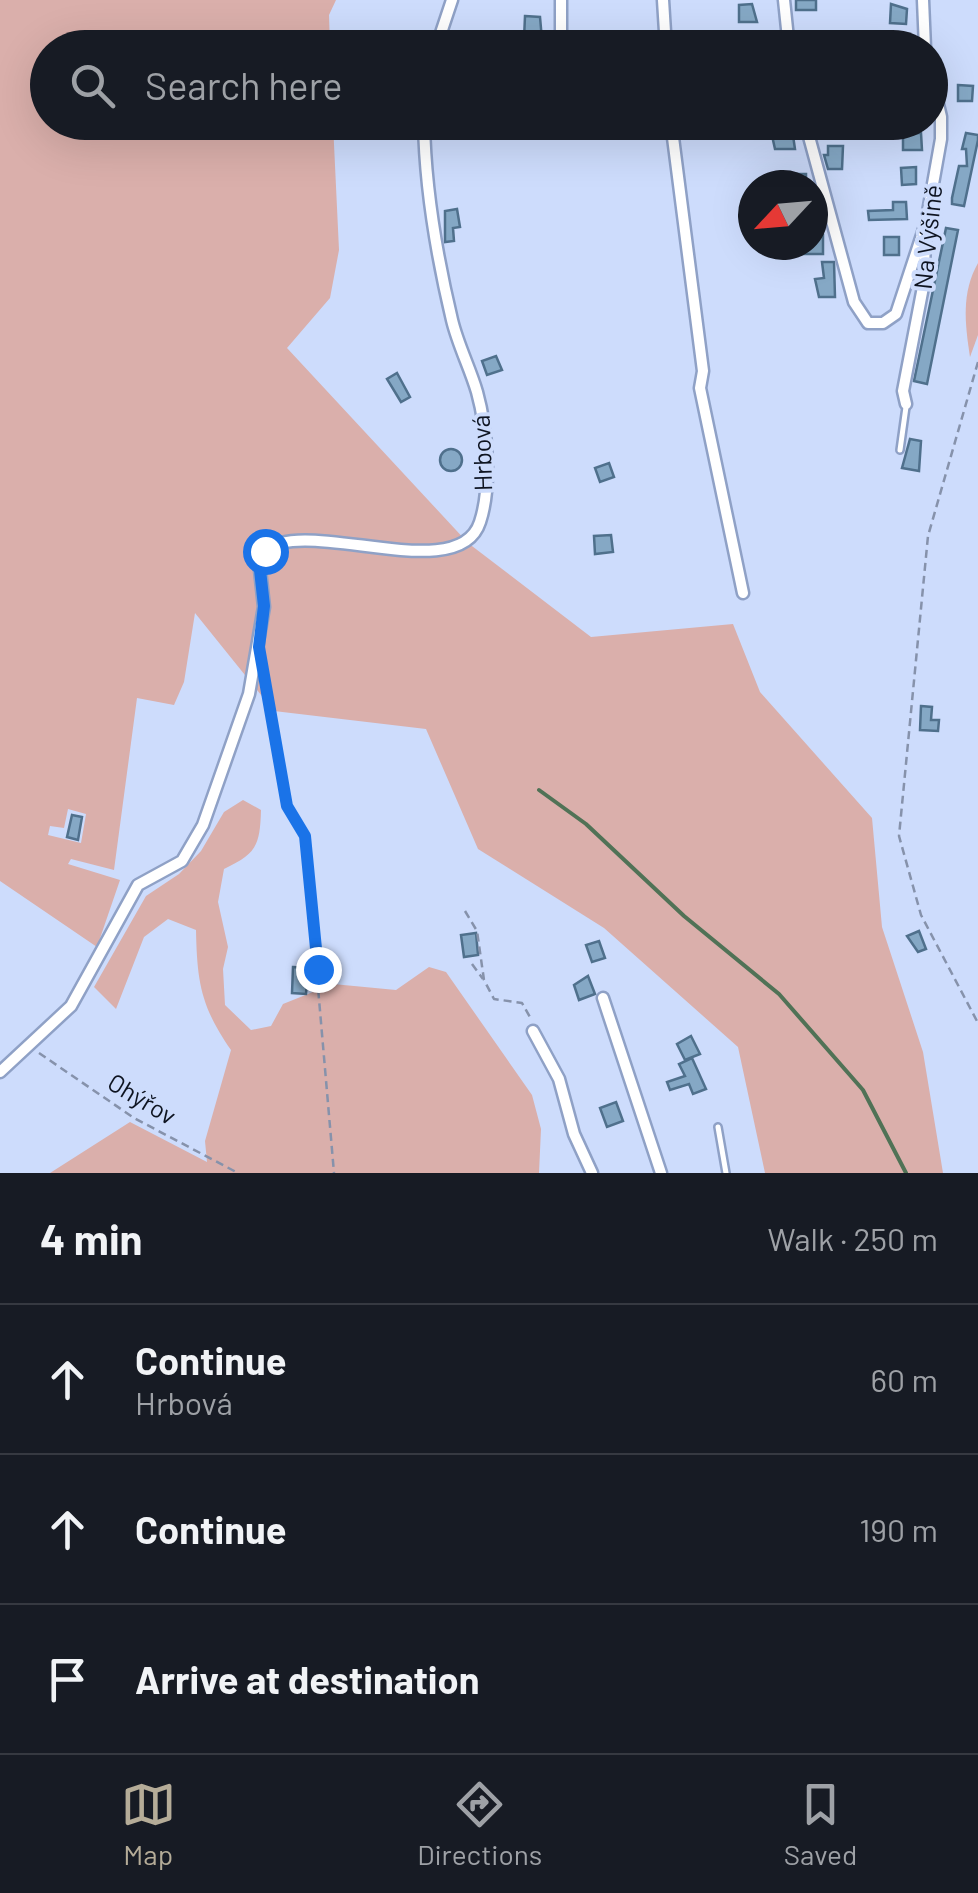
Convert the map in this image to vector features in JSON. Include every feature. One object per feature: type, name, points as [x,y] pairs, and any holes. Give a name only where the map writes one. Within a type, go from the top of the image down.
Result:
[{"type":"street","points":[[442,30],[452,0]]},
{"type":"street","points":[[561,0],[561,30]]},
{"type":"street","points":[[663,0],[665,30]]},
{"type":"street","points":[[784,0],[787,30]]},
{"type":"street","points":[[923,0],[924,30]]},
{"type":"street","name":"Hrbová","points":[[259,647],[264,606],[260,560],[272,544],[286,541],[422,550],[470,539],[482,518],[482,416],[452,323],[427,175],[425,140]]},
{"type":"street","points":[[673,140],[703,371],[700,388],[743,594]]},
{"type":"street","points":[[810,140],[854,302],[868,323],[883,323],[896,314],[926,223]]},
{"type":"street","name":"Na Výšině","points":[[906,404],[904,391],[923,287],[926,223],[940,140]]},
{"type":"street","points":[[0,1072],[31,1048],[71,1006],[138,885],[182,861],[194,844],[249,694],[259,647]]},
{"type":"street","points":[[603,998],[662,1173]]},
{"type":"street","points":[[534,1030],[559,1079],[574,1134],[592,1173]]},
{"type":"lane","points":[[900,450],[906,404]]},
{"type":"lane","points":[[718,1128],[726,1173]]},
{"type":"path","points":[[978,362],[928,536],[898,836],[921,915],[978,1023]]},
{"type":"path","points":[[259,647],[287,806],[305,836],[334,1173]]},
{"type":"path","points":[[465,911],[480,939],[484,980]]},
{"type":"path","points":[[472,964],[497,1002],[517,1002],[528,1007],[534,1030]]},
{"type":"path","name":"Ohýřov","points":[[31,1048],[134,1118],[238,1173]]},
{"type":"shaded area","points":[[0,0],[336,0],[329,15],[329,30],[30,30],[30,140],[334,140],[339,250],[330,298],[287,348],[468,543],[591,637],[733,624],[760,692],[872,818],[882,927],[923,1052],[943,1173],[765,1173],[738,1047],[604,928],[478,849],[426,729],[274,711],[195,613],[184,682],[174,705],[137,698],[114,870],[71,859],[68,864],[120,880],[97,947],[0,881]],"holes":[[[68,809],[86,814],[81,843],[48,835],[50,826],[64,828]]]},
{"type":"shaded area","points":[[978,263],[978,335],[970,357],[967,297]]},
{"type":"shaded area","points":[[243,800],[261,810],[260,822],[250,853],[224,869],[218,902],[228,947],[223,969],[225,1005],[251,1030],[271,1026],[283,1004],[333,984],[396,990],[429,967],[446,972],[532,1095],[541,1129],[539,1173],[50,1173],[130,1122],[207,1162],[205,1141],[231,1050],[203,993],[196,930],[168,919],[144,937],[116,1009],[94,987],[146,896],[179,874],[201,851],[224,812]]},
{"type":"building","points":[[796,0],[816,0],[816,10],[796,10]]},
{"type":"building","points":[[752,4],[757,22],[739,22],[739,5]]},
{"type":"building","points":[[891,4],[907,9],[906,24],[890,23]]},
{"type":"building","points":[[525,16],[540,17],[541,30],[524,30]]},
{"type":"building","points":[[958,85],[973,86],[972,101],[958,101]]},
{"type":"building","points":[[966,133],[978,135],[978,140],[964,206],[952,204],[952,198],[959,166],[967,166],[966,149],[962,149]]},
{"type":"building","points":[[773,140],[794,140],[795,149],[775,149]]},
{"type":"building","points":[[903,140],[921,140],[922,150],[903,150]]},
{"type":"building","points":[[828,146],[843,146],[842,169],[828,169],[824,155],[828,155]]},
{"type":"building","points":[[916,167],[916,184],[902,185],[901,168]]},
{"type":"building","points":[[893,202],[906,202],[907,219],[869,220],[868,211],[893,210]]},
{"type":"building","points":[[457,209],[460,227],[453,228],[454,241],[445,242],[445,211]]},
{"type":"building","points":[[946,228],[958,230],[927,384],[914,381]]},
{"type":"building","points":[[884,237],[899,237],[899,255],[884,255]]},
{"type":"building","points":[[822,262],[834,262],[835,297],[819,297],[815,279],[824,278]]},
{"type":"building","points":[[496,356],[502,370],[487,375],[482,361]]},
{"type":"building","points":[[397,373],[410,397],[401,402],[387,379]]},
{"type":"building","points":[[910,439],[921,441],[919,471],[902,468]]},
{"type":"building","points":[[451,449],[459,452],[459,468],[451,471],[443,468],[440,460],[443,452]]},
{"type":"building","points":[[609,463],[614,477],[600,482],[595,468]]},
{"type":"building","points":[[611,535],[613,552],[595,554],[594,536]]},
{"type":"building","points":[[921,706],[932,707],[931,720],[939,720],[938,731],[920,730]]},
{"type":"building","points":[[72,815],[82,817],[78,840],[67,837]]},
{"type":"building","points":[[919,931],[926,949],[918,952],[907,936]]},
{"type":"building","points":[[476,933],[478,955],[464,957],[461,935]]},
{"type":"building","points":[[599,941],[605,958],[592,962],[586,945]]},
{"type":"building","points":[[293,967],[308,968],[306,994],[292,993]]},
{"type":"building","points":[[588,976],[595,994],[579,1000],[574,985]]},
{"type":"building","points":[[691,1036],[700,1054],[685,1060],[677,1044]]},
{"type":"building","points":[[692,1058],[706,1089],[693,1094],[689,1084],[670,1090],[667,1082],[685,1076],[679,1064]]},
{"type":"building","points":[[616,1102],[623,1121],[607,1127],[600,1108]]},
{"type":"waterway","points":[[539,790],[586,824],[684,916],[779,994],[863,1090],[906,1173]]},
{"type":"route","points":[[265,551],[260,560],[264,606],[259,647],[287,806],[305,836],[318,969]]}]
